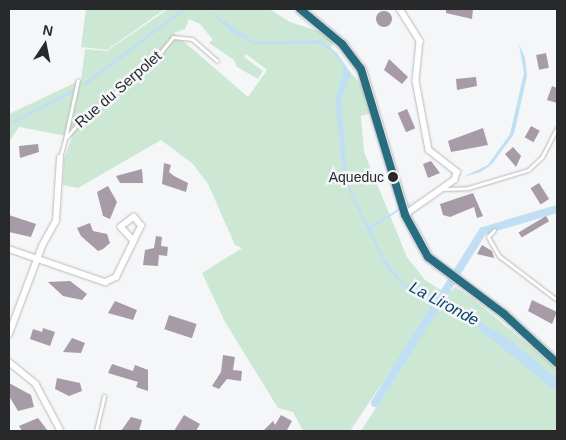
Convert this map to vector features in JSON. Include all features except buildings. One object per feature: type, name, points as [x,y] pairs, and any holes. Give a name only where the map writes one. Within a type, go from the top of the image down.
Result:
[{"type":"street","points":[[300,9],[342,44],[365,78],[405,215],[436,266],[498,309],[557,363]]},
{"type":"street","points":[[400,9],[420,41],[416,81],[429,150],[457,172],[455,180],[405,215]]},
{"type":"street","name":"Rue du Serpolet","points":[[9,334],[37,259],[56,222],[60,158]]},
{"type":"street","points":[[9,249],[105,282],[116,277],[132,239]]},
{"type":"street","points":[[9,362],[36,384],[61,431]]},
{"type":"lane","name":"Rue du Serpolet","points":[[60,158],[65,139],[80,121],[152,63],[173,37],[192,39],[217,61]]},
{"type":"lane","points":[[65,139],[78,80]]},
{"type":"lane","points":[[441,189],[468,188],[528,170],[542,157],[557,128]]},
{"type":"lane","points":[[494,230],[488,237],[499,256],[557,300]]},
{"type":"lane","points":[[96,431],[104,396]]},
{"type":"green space","points":[[86,9],[165,9],[107,50],[81,47]]},
{"type":"green space","points":[[168,9],[269,9],[290,22],[321,32],[333,42],[331,48],[365,90],[372,113],[361,116],[364,152],[407,257],[425,280],[447,294],[455,287],[472,298],[557,369],[557,431],[361,431],[399,372],[393,367],[350,431],[303,431],[293,412],[278,408],[225,322],[202,273],[242,248],[235,245],[208,184],[193,164],[161,140],[78,188],[63,185],[64,159],[72,137],[19,127],[9,142],[9,114],[81,80],[85,49],[107,51]],"holes":[[[189,19],[200,24],[213,40],[209,43],[234,60],[237,67],[258,79],[263,71],[244,57],[246,54],[267,70],[248,97],[174,33],[185,29]]]},
{"type":"water","name":"La Lironde","points":[[207,9],[255,42],[320,40],[337,53],[351,74],[341,100],[348,184],[369,226],[418,198],[371,229],[383,257],[405,285],[433,293],[509,339],[557,379],[557,392],[463,316],[404,287],[386,268],[344,181],[335,100],[344,69],[336,54],[320,44],[254,44],[233,33]]},
{"type":"water","points":[[519,44],[525,58],[527,76],[514,134],[492,164],[481,172],[463,177],[488,165],[510,134],[524,73]]},
{"type":"waterway","points":[[84,84],[183,9]]},
{"type":"waterway","points":[[9,124],[74,90]]},
{"type":"waterway","name":"La Lironde","points":[[375,403],[483,231],[557,209]]},
{"type":"transit line","points":[[300,9],[342,44],[361,69],[405,215],[428,257],[504,314],[557,363]]},
{"type":"place","name":"Aqueduc","points":[[393,177]]}]
